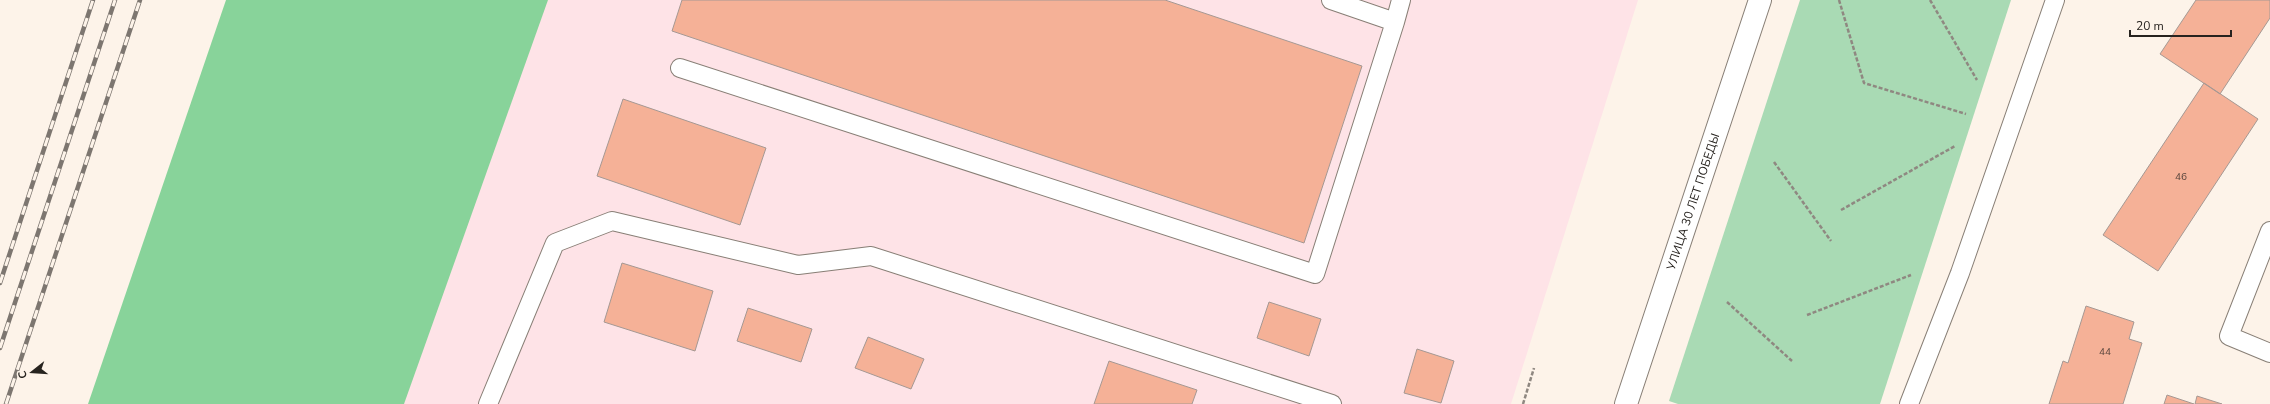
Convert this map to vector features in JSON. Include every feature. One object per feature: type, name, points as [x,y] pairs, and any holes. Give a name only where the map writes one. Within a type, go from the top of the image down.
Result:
[{"type":"street","name":"УЛИЦА 30 ЛЕТ ПОБЕДЫ","points":[[1626,404],[1760,0]]},
{"type":"lane","points":[[1331,0],[1395,22]]},
{"type":"lane","points":[[680,68],[1315,274],[1401,0]]},
{"type":"lane","points":[[1909,404],[1960,273],[2055,0]]},
{"type":"lane","points":[[488,404],[555,244],[612,221],[798,265],[871,256],[1332,404]]},
{"type":"lane","points":[[2270,231],[2229,336],[2270,353]]},
{"type":"path","points":[[1839,0],[1864,83],[1966,114]]},
{"type":"path","points":[[1930,0],[1978,80]]},
{"type":"path","points":[[1841,210],[1955,146]]},
{"type":"path","points":[[1774,162],[1831,241]]},
{"type":"path","points":[[1807,315],[1911,275]]},
{"type":"path","points":[[1727,302],[1792,361]]},
{"type":"path","points":[[1524,404],[1534,368]]},
{"type":"shaded area","points":[[447,0],[1638,0],[1511,404],[316,404]]},
{"type":"green space","points":[[226,0],[548,0],[404,404],[88,404]]},
{"type":"green space","points":[[1800,0],[2011,0],[1880,404],[1678,404],[1669,401]]},
{"type":"building","points":[[682,0],[1165,0],[1362,66],[1304,243],[672,31]]},
{"type":"building","points":[[2196,0],[2270,0],[2270,18],[2220,94],[2160,54]]},
{"type":"building","points":[[2204,83],[2258,119],[2158,271],[2103,235]]},
{"type":"building","points":[[623,99],[766,148],[740,225],[597,176]]},
{"type":"building","points":[[622,263],[713,291],[695,351],[604,322]]},
{"type":"building","points":[[1269,302],[1321,319],[1309,356],[1257,338]]},
{"type":"building","points":[[2086,306],[2134,322],[2129,339],[2142,343],[2123,404],[2049,404],[2063,361],[2068,363]]},
{"type":"building","points":[[748,308],[812,329],[801,362],[737,341]]},
{"type":"building","points":[[868,337],[924,359],[911,389],[855,368]]},
{"type":"building","points":[[1417,349],[1454,361],[1441,403],[1404,393]]},
{"type":"building","points":[[1109,361],[1197,390],[1192,404],[1094,404]]},
{"type":"building","points":[[2167,395],[2194,404],[2164,404]]},
{"type":"building","points":[[2197,396],[2222,404],[2195,404]]},
{"type":"railway","points":[[0,283],[93,0]]},
{"type":"railway","points":[[0,348],[115,0]]},
{"type":"railway","points":[[6,404],[140,0]]}]
